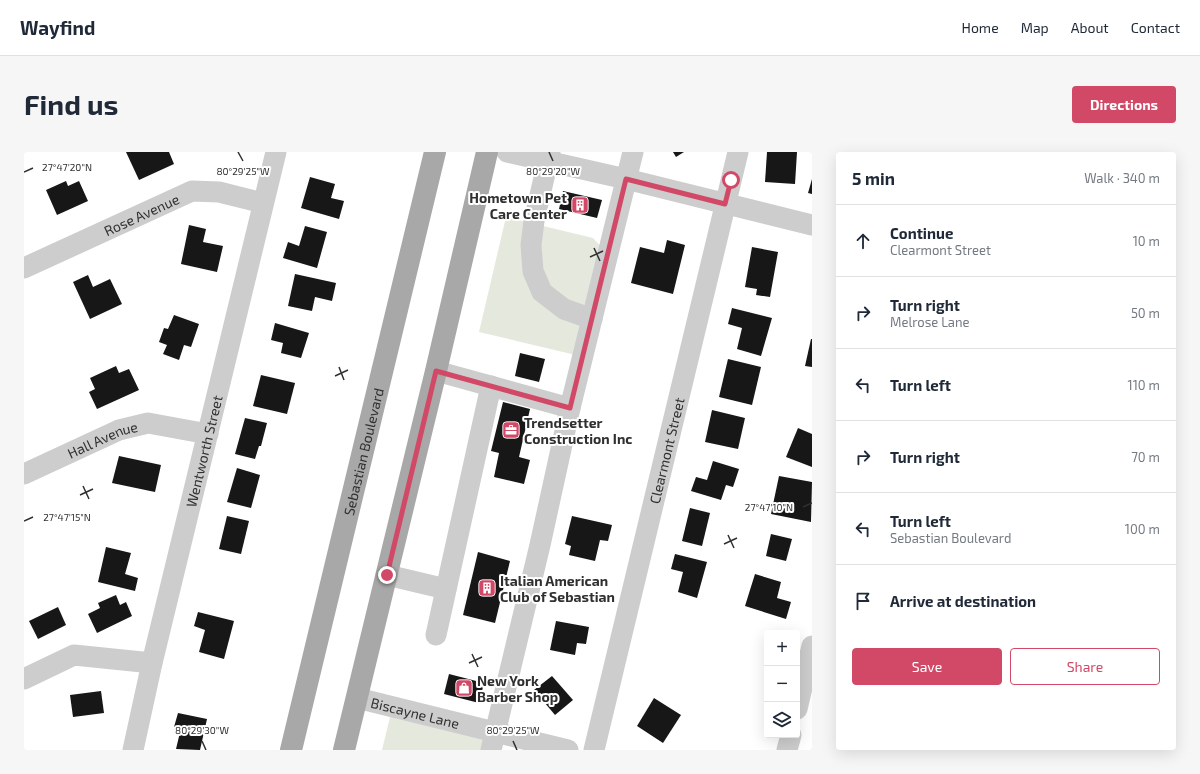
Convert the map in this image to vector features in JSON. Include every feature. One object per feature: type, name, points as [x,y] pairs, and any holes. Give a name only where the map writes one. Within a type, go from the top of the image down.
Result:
[{"type":"main road","name":"Sebastian Boulevard","points":[[291,750],[435,152]]},
{"type":"main road","points":[[344,750],[436,371],[487,152]]},
{"type":"street","name":"Wentworth Street","points":[[133,750],[152,663],[276,152]]},
{"type":"street","points":[[507,152],[549,157],[626,179],[812,225]]},
{"type":"street","points":[[493,742],[540,545],[570,408],[633,152]]},
{"type":"street","name":"Clearmont Street","points":[[594,750],[738,152]]},
{"type":"street","points":[[549,157],[534,221],[531,245],[533,272],[542,292],[564,309],[592,319]]},
{"type":"street","name":"Rose Avenue","points":[[24,268],[192,191],[219,192],[263,203]]},
{"type":"street","points":[[436,371],[570,408]]},
{"type":"street","points":[[436,635],[491,386]]},
{"type":"street","name":"Hall Avenue","points":[[24,474],[119,430],[148,423],[208,434]]},
{"type":"street","points":[[387,575],[446,589]]},
{"type":"street","points":[[799,702],[812,646]]},
{"type":"street","points":[[24,679],[74,655],[152,663]]},
{"type":"street","name":"Biscayne Lane","points":[[357,698],[493,742],[568,750]]},
{"type":"street","points":[[787,750],[790,738]]},
{"type":"shaded area","points":[[506,217],[593,238],[605,251],[580,356],[479,332]]},
{"type":"shaded area","points":[[391,713],[484,735],[481,750],[382,750]]},
{"type":"building","points":[[126,152],[169,152],[174,164],[139,180]]},
{"type":"building","points":[[673,152],[684,152],[676,157]]},
{"type":"building","points":[[767,152],[797,152],[795,184],[765,182]]},
{"type":"building","points":[[310,177],[335,184],[331,198],[344,201],[339,219],[301,208]]},
{"type":"building","points":[[812,179],[812,194],[808,193]]},
{"type":"building","points":[[66,181],[68,186],[79,181],[88,201],[57,215],[46,190]]},
{"type":"building","name":"Hometown Pet Care Center","points":[[563,191],[602,200],[597,218],[559,209]]},
{"type":"building","points":[[189,225],[206,229],[203,242],[223,246],[217,272],[181,264]]},
{"type":"building","points":[[305,226],[327,232],[317,268],[283,258],[288,242],[299,246]]},
{"type":"building","points":[[667,240],[685,245],[673,294],[631,283],[640,247],[664,253]]},
{"type":"building","points":[[752,247],[778,252],[770,297],[756,295],[757,289],[745,287]]},
{"type":"building","points":[[295,274],[336,283],[332,301],[315,297],[312,311],[288,306]]},
{"type":"building","points":[[88,275],[93,287],[110,279],[122,304],[90,319],[73,282]]},
{"type":"building","points":[[732,308],[772,318],[761,356],[737,349],[742,328],[728,324]]},
{"type":"building","points":[[174,315],[199,324],[191,347],[184,345],[179,360],[163,354],[167,345],[159,342],[164,328],[168,329]]},
{"type":"building","points":[[275,323],[309,333],[301,358],[281,353],[283,343],[271,340]]},
{"type":"building","points":[[812,339],[812,367],[805,366]]},
{"type":"building","points":[[520,353],[545,359],[539,382],[515,376]]},
{"type":"building","points":[[728,359],[761,367],[752,405],[719,397]]},
{"type":"building","points":[[116,366],[119,373],[129,369],[139,390],[97,409],[89,392],[95,389],[90,378]]},
{"type":"building","points":[[261,375],[295,383],[287,414],[253,406]]},
{"type":"building","name":"Trendsetter Construction Inc","points":[[503,402],[530,409],[519,457],[530,460],[524,484],[494,477],[499,453],[491,451]]},
{"type":"building","points":[[712,410],[745,418],[738,449],[705,442]]},
{"type":"building","points":[[245,418],[267,423],[261,446],[259,446],[255,459],[235,454]]},
{"type":"building","points":[[798,428],[812,434],[812,467],[786,457]]},
{"type":"building","points":[[119,456],[161,465],[155,492],[112,483]]},
{"type":"building","points":[[713,461],[739,469],[733,487],[726,485],[721,500],[691,491],[696,477],[707,480]]},
{"type":"building","points":[[237,468],[260,475],[251,508],[227,502]]},
{"type":"building","points":[[779,476],[812,482],[811,522],[771,514]]},
{"type":"building","points":[[690,508],[710,513],[702,546],[682,541]]},
{"type":"building","points":[[227,516],[249,521],[241,554],[219,549]]},
{"type":"building","points":[[572,516],[612,525],[608,541],[600,540],[595,561],[569,555],[571,546],[565,544]]},
{"type":"building","points":[[771,534],[792,539],[786,561],[766,556]]},
{"type":"building","points":[[106,547],[131,553],[125,574],[138,578],[135,591],[98,582]]},
{"type":"building","name":"Italian American Club of Sebastian","points":[[478,552],[510,561],[495,623],[463,615]]},
{"type":"building","points":[[675,554],[707,562],[697,598],[678,592],[683,572],[671,569]]},
{"type":"building","points":[[755,574],[781,582],[777,598],[791,602],[786,619],[745,606]]},
{"type":"building","points":[[116,595],[120,605],[126,602],[132,616],[97,633],[88,614],[100,608],[98,603]]},
{"type":"building","points":[[58,607],[66,625],[38,639],[29,621]]},
{"type":"building","points":[[198,612],[234,621],[224,659],[199,652],[205,630],[194,626]]},
{"type":"building","points":[[556,621],[589,627],[586,644],[577,643],[575,655],[550,650]]},
{"type":"building","points":[[449,674],[484,683],[479,703],[444,694]]},
{"type":"building","points":[[552,676],[573,700],[555,715],[534,690]]},
{"type":"building","points":[[101,691],[104,713],[73,717],[70,695]]},
{"type":"building","points":[[654,698],[681,715],[663,743],[637,726]]},
{"type":"building","points":[[178,713],[207,719],[200,750],[176,749],[181,728],[174,727]]},
{"type":"place","name":"Hometown Pet Care Center","points":[[580,205]]},
{"type":"place","name":"Trendsetter Construction Inc","points":[[511,430]]},
{"type":"place","name":"Italian American Club of Sebastian","points":[[487,588]]},
{"type":"place","name":"New York Barber Shop","points":[[464,688]]},
{"type":"route","points":[[387,575],[436,371],[570,408],[626,179],[725,204],[731,180]]}]
